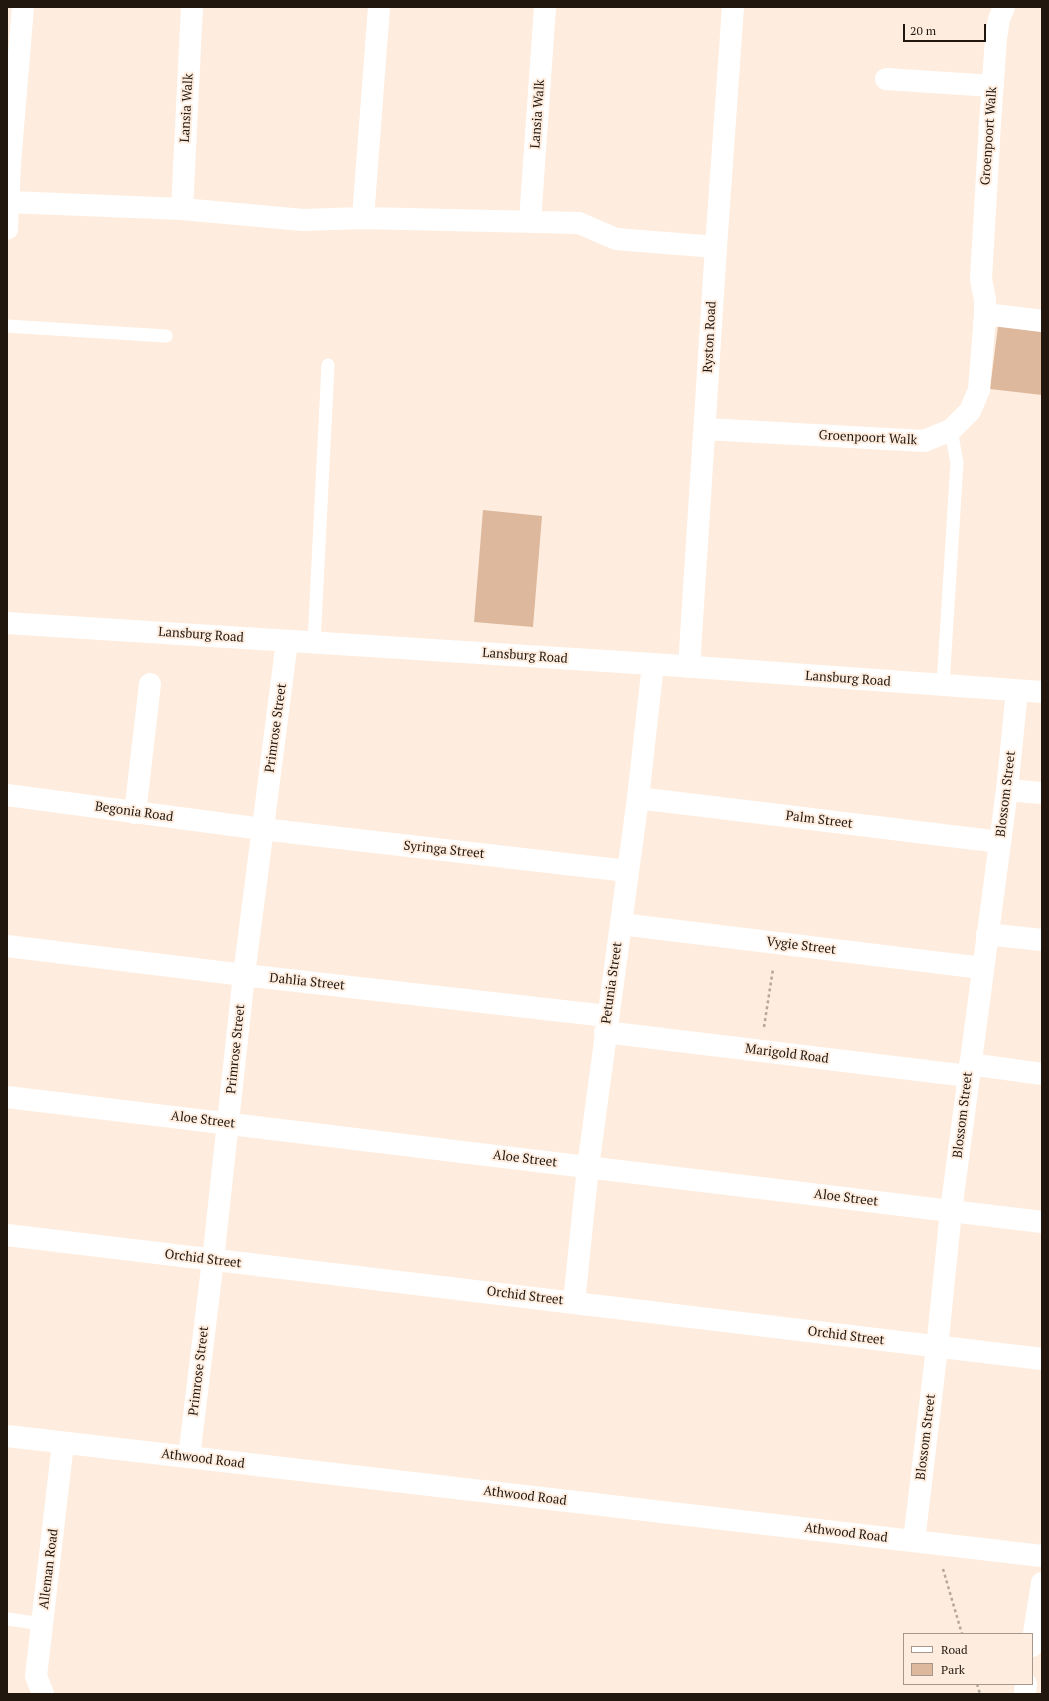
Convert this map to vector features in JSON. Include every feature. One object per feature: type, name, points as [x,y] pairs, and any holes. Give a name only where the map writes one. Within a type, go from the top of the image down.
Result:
[{"type":"street","points":[[7,229],[9,163],[23,7]]},
{"type":"street","name":"Lansia Walk","points":[[182,209],[192,7]]},
{"type":"street","points":[[363,218],[379,7]]},
{"type":"street","name":"Lansia Walk","points":[[530,221],[545,7]]},
{"type":"street","name":"Ryston Road","points":[[689,668],[733,7]]},
{"type":"street","name":"Groenpoort Walk","points":[[705,429],[924,441],[951,430],[970,411],[979,390],[985,314],[985,300],[981,279],[992,86],[996,38],[999,19],[1004,7]]},
{"type":"street","points":[[886,79],[992,86]]},
{"type":"street","points":[[9,202],[182,209],[303,220],[363,218],[579,223],[616,239],[716,247]]},
{"type":"street","points":[[985,314],[1042,321]]},
{"type":"street","name":"Lansburg Road","points":[[7,623],[653,664],[689,668],[1042,692]]},
{"type":"street","name":"Primrose Street","points":[[189,1457],[213,1260],[244,975],[287,641]]},
{"type":"street","name":"Petunia Street","points":[[574,1302],[588,1167],[606,1024],[638,798],[653,664]]},
{"type":"street","points":[[135,813],[150,684]]},
{"type":"street","name":"Blossom Street","points":[[914,1541],[937,1348],[951,1211],[982,968],[1007,790],[1017,691]]},
{"type":"street","points":[[1007,790],[1042,794]]},
{"type":"street","name":"Begonia Road","points":[[7,795],[262,829]]},
{"type":"street","name":"Palm Street","points":[[638,798],[1000,842]]},
{"type":"street","name":"Syringa Street","points":[[262,829],[627,871]]},
{"type":"street","name":"Vygie Street","points":[[621,924],[982,968]]},
{"type":"street","points":[[987,934],[1042,940]]},
{"type":"street","name":"Dahlia Street","points":[[7,946],[244,975],[606,1024]]},
{"type":"street","name":"Marigold Road","points":[[606,1024],[760,1051],[969,1070],[1042,1074]]},
{"type":"street","name":"Aloe Street","points":[[7,1097],[1042,1222]]},
{"type":"street","name":"Orchid Street","points":[[7,1235],[574,1302],[937,1348],[1042,1359]]},
{"type":"street","name":"Athwood Road","points":[[7,1436],[1042,1556]]},
{"type":"street","name":"Alleman Road","points":[[43,1694],[36,1676],[63,1443]]},
{"type":"street","points":[[1033,1640],[1042,1583]]},
{"type":"lane","points":[[7,326],[166,336]]},
{"type":"lane","points":[[314,643],[328,365]]},
{"type":"lane","points":[[943,685],[957,463],[951,430]]},
{"type":"lane","points":[[7,1619],[42,1624]]},
{"type":"path","points":[[760,1051],[777,943]]},
{"type":"path","points":[[914,1541],[943,1569],[962,1633]]},
{"type":"green space","points":[[998,326],[1042,331],[1042,395],[990,389]]},
{"type":"green space","points":[[483,510],[542,516],[533,627],[474,622]]}]
